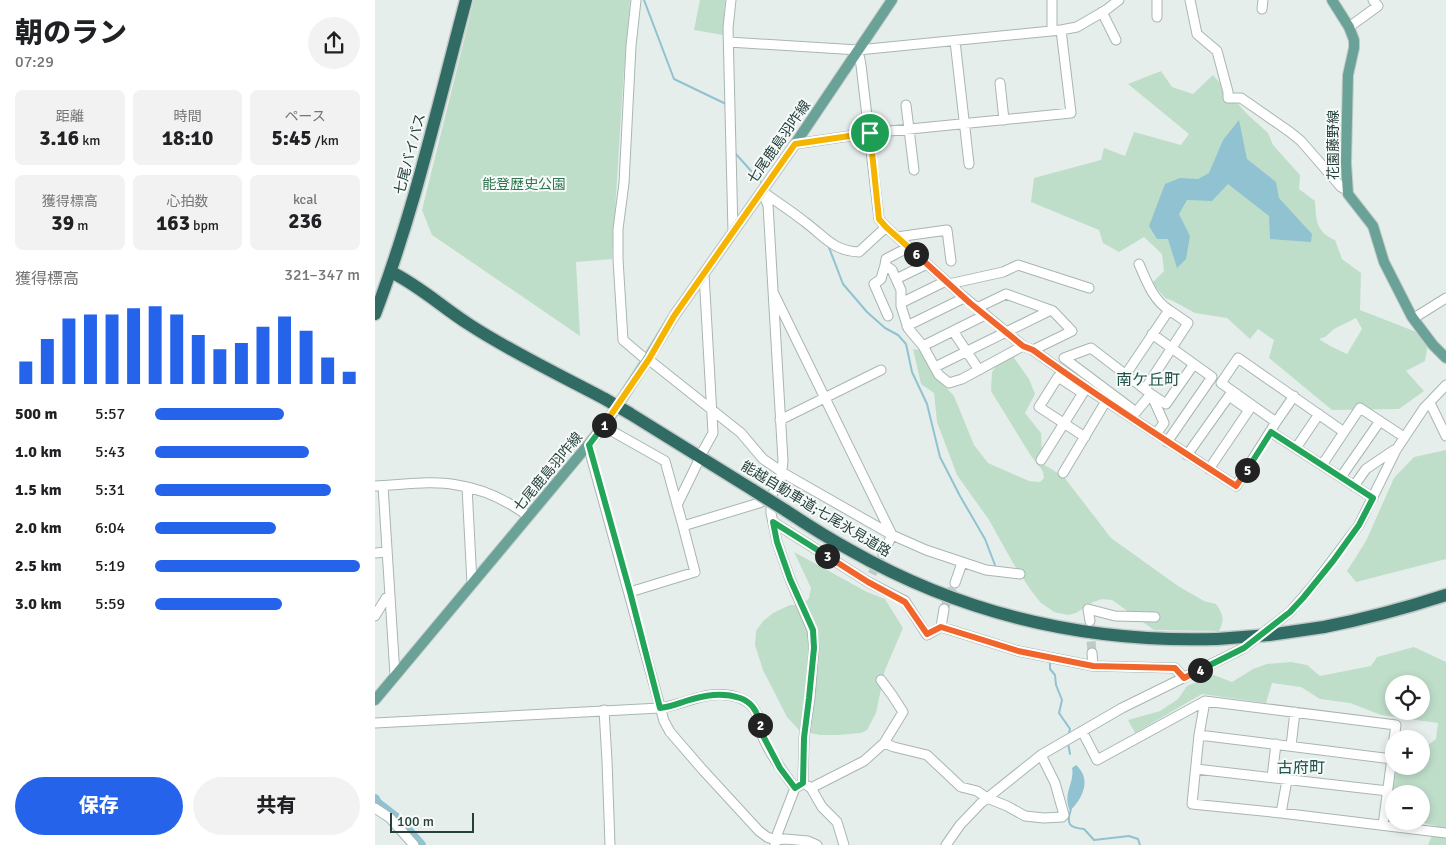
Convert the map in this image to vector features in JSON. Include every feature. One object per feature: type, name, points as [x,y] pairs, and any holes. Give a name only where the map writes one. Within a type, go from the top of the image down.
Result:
[{"type":"highway","name":"七尾バイパス","points":[[375,314],[408,220],[465,0]]},
{"type":"highway","name":"能越自動車道;七尾氷見道路","points":[[391,272],[410,282],[470,326],[629,413],[849,550],[881,567],[943,595],[989,611],[1034,623],[1095,634],[1160,639],[1217,639],[1269,635],[1324,627],[1410,607],[1446,595]]},
{"type":"main road","name":"七尾鹿島羽咋線","points":[[375,700],[589,445],[649,359],[674,316],[795,144],[892,0]]},
{"type":"main road","name":"花園藤野線","points":[[1336,2],[1354,40],[1348,75],[1347,190],[1351,199],[1373,226],[1384,262],[1414,318],[1433,345],[1446,358]]},
{"type":"street","points":[[636,0],[631,46],[624,183],[618,229],[623,340],[741,434],[763,459],[782,472],[892,535],[926,550],[986,570],[1020,574]]},
{"type":"street","points":[[731,0],[728,28],[733,232]]},
{"type":"street","points":[[795,144],[870,133],[1071,113],[1052,0]]},
{"type":"street","points":[[729,42],[858,50],[1056,31],[1077,27],[1119,0]]},
{"type":"street","points":[[1157,0],[1157,17]]},
{"type":"street","points":[[1190,0],[1197,34],[1217,51],[1228,98],[1241,98],[1290,132],[1301,141],[1341,187],[1347,190]]},
{"type":"street","points":[[1349,27],[1378,6],[1373,0]]},
{"type":"street","points":[[1102,12],[1115,40]]},
{"type":"street","points":[[955,41],[969,164]]},
{"type":"street","points":[[858,50],[870,133],[879,219],[964,298],[1023,346],[1033,350],[1104,403]]},
{"type":"street","points":[[1000,83],[1004,120]]},
{"type":"street","points":[[906,105],[914,170]]},
{"type":"street","points":[[764,188],[827,241],[848,252],[859,252],[886,227]]},
{"type":"street","points":[[764,188],[768,205],[783,461],[781,478],[771,497],[771,513],[777,542],[790,579],[813,630],[814,648],[804,738],[803,787],[775,842]]},
{"type":"street","points":[[897,237],[947,230],[951,261]]},
{"type":"street","points":[[888,316],[874,284],[881,279],[886,259],[909,247]]},
{"type":"street","points":[[896,279],[927,264]]},
{"type":"street","points":[[1139,264],[1149,287],[1165,307],[1188,324],[1172,348],[1148,391],[1136,412],[1064,358],[1091,348],[1125,374],[1148,391],[1166,404]]},
{"type":"street","points":[[885,265],[892,270],[901,290],[901,303],[907,326],[923,346],[939,375],[949,384],[1023,346]]},
{"type":"street","points":[[901,303],[947,283],[1003,272],[1018,265],[1089,288]]},
{"type":"street","points":[[703,274],[713,433],[703,451]]},
{"type":"street","points":[[773,291],[892,535]]},
{"type":"street","points":[[977,308],[1006,294],[1051,310],[1072,331],[1033,350]]},
{"type":"street","points":[[907,326],[964,298]]},
{"type":"street","points":[[1414,318],[1446,298]]},
{"type":"street","points":[[935,367],[1051,310]]},
{"type":"street","points":[[1125,374],[1169,310]]},
{"type":"street","points":[[923,346],[985,315]]},
{"type":"street","points":[[953,331],[979,370]]},
{"type":"street","points":[[1152,334],[1212,377],[1167,442]]},
{"type":"street","points":[[1276,422],[1221,383],[1238,358],[1345,432]]},
{"type":"street","points":[[1159,413],[1194,364]]},
{"type":"street","points":[[780,420],[881,370]]},
{"type":"street","points":[[1085,437],[1039,406],[1058,377],[1156,434],[1236,486],[1294,396]]},
{"type":"street","points":[[946,845],[960,825],[987,798],[1041,755],[1145,696],[1244,648],[1290,612],[1333,561],[1359,525],[1397,448],[1430,402],[1446,385]]},
{"type":"street","points":[[1148,391],[1164,423],[1156,434]]},
{"type":"street","points":[[1041,460],[1083,393]]},
{"type":"street","points":[[1187,454],[1229,396],[1249,410],[1209,469]]},
{"type":"street","points":[[1430,402],[1446,436]]},
{"type":"street","points":[[1063,473],[1104,403]]},
{"type":"street","points":[[1322,465],[1360,408],[1404,437]]},
{"type":"street","points":[[1296,448],[1319,414]]},
{"type":"street","points":[[1341,477],[1380,421]]},
{"type":"street","points":[[603,426],[665,462],[695,572],[630,592]]},
{"type":"street","points":[[1271,432],[1373,498]]},
{"type":"street","points":[[589,445],[664,721],[670,732],[701,769],[759,831],[775,842]]},
{"type":"street","points":[[1354,486],[1366,469],[1397,448]]},
{"type":"street","points":[[677,504],[698,462]]},
{"type":"street","points":[[395,675],[387,552],[379,486],[455,484],[467,486],[503,501],[528,516]]},
{"type":"street","points":[[467,486],[472,583]]},
{"type":"street","points":[[683,526],[759,503],[771,497]]},
{"type":"street","points":[[773,522],[870,578],[905,602],[927,634],[941,627],[1018,651],[1093,666],[1175,668],[1184,678]]},
{"type":"street","points":[[883,554],[892,535]]},
{"type":"street","points":[[375,552],[387,552]]},
{"type":"street","points":[[955,583],[963,563]]},
{"type":"street","points":[[375,616],[390,596]]},
{"type":"street","points":[[941,627],[943,609]]},
{"type":"street","points":[[1089,621],[1088,609],[1115,616],[1155,617]]},
{"type":"street","points":[[1092,653],[1093,666]]},
{"type":"street","points":[[803,787],[864,761],[884,743],[903,712],[881,680]]},
{"type":"street","points":[[375,723],[660,708],[721,694],[745,700],[757,712],[761,732],[780,768],[803,787],[837,822],[844,845]]},
{"type":"street","points":[[1082,731],[1097,760],[1205,700],[1396,725],[1395,730]]},
{"type":"street","points":[[1205,700],[1199,735],[1192,804],[1446,833]]},
{"type":"street","points":[[604,710],[610,845]]},
{"type":"street","points":[[1291,746],[1295,712]]},
{"type":"street","points":[[1199,735],[1385,758]]},
{"type":"street","points":[[884,743],[927,755],[961,787],[977,791],[987,798],[1025,816],[1062,817],[1064,816],[1055,783],[1041,755]]},
{"type":"street","points":[[1272,777],[1276,744]]},
{"type":"street","points":[[1196,769],[1385,791]]},
{"type":"street","points":[[1281,813],[1287,780]]},
{"type":"street","points":[[375,808],[390,818],[414,845]]},
{"type":"street","points":[[1383,825],[1385,811]]},
{"type":"street","points":[[775,842],[785,839],[817,845]]},
{"type":"green space","name":"能登歴史公園","points":[[474,0],[630,0],[612,259],[576,262],[580,336],[432,235],[422,210]]},
{"type":"green space","points":[[700,0],[725,0],[723,35],[694,30]]},
{"type":"green space","points":[[1161,71],[1172,87],[1193,94],[1213,75],[1247,114],[1268,133],[1273,145],[1300,175],[1299,189],[1315,201],[1318,225],[1324,233],[1335,240],[1342,259],[1361,273],[1360,310],[1419,333],[1428,343],[1425,361],[1406,371],[1424,391],[1399,409],[1332,410],[1269,358],[1274,340],[1258,329],[1250,339],[1227,318],[1195,313],[1165,298],[1152,283],[1164,271],[1162,254],[1144,237],[1119,252],[1103,243],[1099,230],[1031,202],[1034,178],[1101,160],[1104,148],[1125,156],[1134,132],[1181,145],[1189,134],[1128,84]],"holes":[[[1356,318],[1362,329],[1347,354],[1319,339]]]},
{"type":"green space","points":[[913,349],[919,350],[927,360],[932,373],[954,396],[974,445],[988,463],[1029,481],[1040,482],[1044,478],[1043,472],[991,391],[992,372],[1003,357],[1012,355],[1029,379],[1035,394],[1025,413],[1041,433],[1042,450],[1040,462],[1064,477],[1111,538],[1178,586],[1204,601],[1216,604],[1222,617],[1219,631],[1154,630],[1112,600],[1102,599],[1093,602],[1076,613],[1068,615],[1054,612],[1040,602],[1013,563],[989,520],[957,475],[937,422],[934,393],[921,384]]},
{"type":"green space","points":[[1446,450],[1446,559],[1356,582],[1347,571],[1366,541],[1394,478],[1414,457]]},
{"type":"green space","points":[[794,552],[867,592],[885,599],[903,628],[885,670],[876,713],[867,730],[861,733],[820,735],[800,731],[787,717],[763,670],[755,645],[756,631],[763,621],[773,613],[790,605],[802,605],[809,598],[811,588]]},
{"type":"green space","points":[[1414,647],[1446,662],[1446,845],[1428,845],[1436,826],[1430,824],[1430,785],[1394,785],[1395,775],[1430,775],[1430,744],[1436,739],[1438,723],[1417,720],[1430,720],[1430,675],[1385,675],[1385,716],[1350,703],[1320,699],[1301,687],[1272,683],[1266,703],[1202,694],[1135,733],[1128,720],[1160,711],[1178,699],[1187,686],[1214,675],[1232,682],[1253,669],[1267,664],[1291,662],[1307,665],[1320,676],[1371,666],[1377,657]]},
{"type":"water","points":[[1239,120],[1247,159],[1276,182],[1279,198],[1312,234],[1311,242],[1270,239],[1269,216],[1228,184],[1212,201],[1187,200],[1179,214],[1190,236],[1186,259],[1177,268],[1168,239],[1157,239],[1149,226],[1165,184],[1180,178],[1198,179],[1209,173],[1223,140]]},
{"type":"water","points":[[1076,765],[1081,770],[1085,782],[1079,800],[1070,811],[1067,799],[1072,779],[1072,768]]},
{"type":"waterway","points":[[644,0],[674,79],[726,104]]},
{"type":"waterway","points":[[735,126],[735,153],[762,183]]},
{"type":"waterway","points":[[828,245],[843,284],[867,312],[885,328],[898,335],[906,344],[912,372],[927,404],[940,457],[985,539],[995,565]]},
{"type":"waterway","points":[[1050,663],[1050,669],[1055,675],[1056,685],[1062,700],[1059,713],[1070,729],[1069,733]]},
{"type":"waterway","points":[[1068,743],[1070,754]]},
{"type":"waterway","points":[[375,799],[377,803],[399,820],[421,845]]},
{"type":"waterway","points":[[1071,809],[1070,824],[1075,828],[1084,829],[1094,840],[1129,836],[1138,839],[1140,845]]},
{"type":"tunnel","points":[[872,574],[880,559]]},
{"type":"tunnel","points":[[944,609],[955,583]]},
{"type":"tunnel","points":[[1090,628],[1092,653]]},
{"type":"district","name":"南ケ丘町","points":[[1148,380]]},
{"type":"district","name":"古府町","points":[[1301,768]]},
{"type":"route","points":[[870,133],[879,219],[970,303],[1023,346],[1033,350],[1086,388],[1236,486],[1271,432],[1373,498],[1359,525],[1333,561],[1290,612],[1244,648],[1184,678],[1175,668],[1093,666],[1018,651],[941,627],[927,634],[905,602],[868,582],[773,522],[777,542],[790,579],[813,630],[814,648],[804,738],[803,783],[795,788],[780,768],[761,732],[757,712],[745,700],[721,694],[660,708],[589,445],[649,359],[674,316],[795,144],[870,133]]}]
